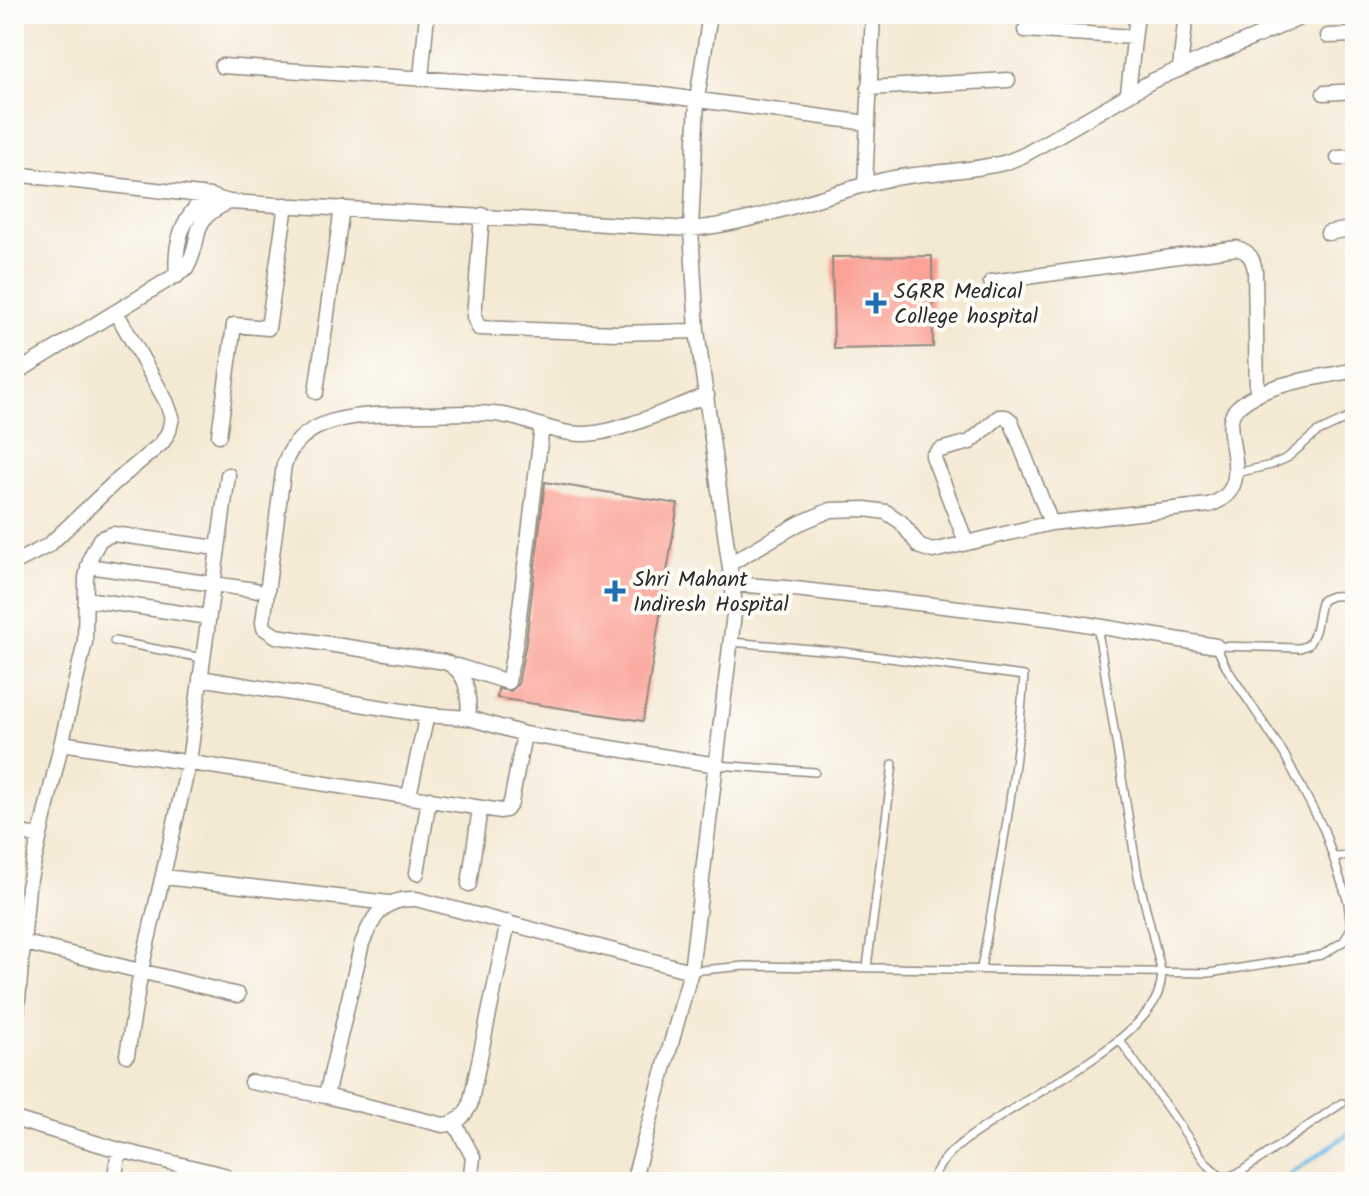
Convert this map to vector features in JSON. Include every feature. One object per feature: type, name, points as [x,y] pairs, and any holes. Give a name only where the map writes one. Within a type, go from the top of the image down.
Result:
[{"type":"street","points":[[421,78],[427,14]]},
{"type":"street","points":[[633,1182],[691,971],[735,605],[698,335],[691,229],[697,99],[710,14]]},
{"type":"street","points":[[865,185],[873,14]]},
{"type":"street","points":[[1128,93],[1137,14]]},
{"type":"street","points":[[1180,68],[1186,14]]},
{"type":"street","points":[[14,174],[210,196],[229,202],[691,229],[744,221],[905,176],[967,170],[1007,162],[1128,93],[1309,14]]},
{"type":"street","points":[[1025,30],[1134,37]]},
{"type":"street","points":[[1328,36],[1355,35]]},
{"type":"street","points":[[222,66],[648,93],[867,123]]},
{"type":"street","points":[[868,88],[1008,80]]},
{"type":"street","points":[[1324,93],[1355,91]]},
{"type":"street","points":[[1338,158],[1355,157]]},
{"type":"street","points":[[177,276],[177,244],[185,222],[198,203],[210,196]]},
{"type":"street","points":[[14,374],[186,269],[192,258],[200,222],[212,209],[229,202]]},
{"type":"street","points":[[219,435],[234,325],[268,328],[286,205]]},
{"type":"street","points":[[316,392],[342,208]]},
{"type":"street","points":[[482,215],[474,317],[479,328],[698,335]]},
{"type":"street","points":[[1328,233],[1355,228]]},
{"type":"street","points":[[991,282],[1237,248],[1247,251],[1254,261],[1255,271],[1254,397]]},
{"type":"street","points":[[14,563],[49,545],[162,443],[169,431],[172,417],[166,401],[116,312]]},
{"type":"street","points":[[731,563],[800,523],[831,510],[886,512],[901,522],[926,551],[1051,523],[1209,505],[1230,491],[1235,473],[1231,419],[1237,407],[1254,397],[1295,382],[1355,370]]},
{"type":"street","points":[[542,426],[516,641],[508,682],[445,662],[276,636],[264,628],[284,465],[289,452],[316,429],[354,415],[485,414],[516,418],[581,435],[594,434],[707,395]]},
{"type":"street","points":[[966,542],[933,456],[940,450],[970,442],[999,417],[1011,421],[1051,523]]},
{"type":"street","points":[[127,1055],[141,970],[189,762],[228,475]]},
{"type":"street","points":[[14,1045],[21,885],[39,837],[85,642],[88,566],[100,539],[113,534],[217,548]]},
{"type":"street","points":[[88,566],[255,590]]},
{"type":"street","points":[[733,584],[1097,625],[1216,646]]},
{"type":"street","points":[[86,599],[208,617]]},
{"type":"street","points":[[456,666],[466,684],[469,718]]},
{"type":"street","points":[[200,678],[427,715],[469,718],[524,734],[717,765]]},
{"type":"street","points":[[409,795],[427,715]]},
{"type":"street","points":[[62,743],[501,811],[511,803],[524,734]]},
{"type":"street","points":[[417,873],[429,799]]},
{"type":"street","points":[[469,884],[480,808]]},
{"type":"street","points":[[14,831],[39,837]]},
{"type":"street","points":[[164,877],[389,903],[416,899],[691,971]]},
{"type":"street","points":[[326,1096],[362,943],[372,922],[389,903]]},
{"type":"street","points":[[251,1082],[326,1096],[443,1125],[455,1124],[464,1117],[470,1105],[508,922]]},
{"type":"street","points":[[19,941],[238,995]]},
{"type":"street","points":[[14,1119],[119,1150],[224,1175]]},
{"type":"street","points":[[455,1124],[473,1157],[470,1182]]},
{"type":"street","points":[[114,1182],[119,1150]]},
{"type":"lane","points":[[1235,473],[1287,458],[1316,433],[1355,415]]},
{"type":"lane","points":[[691,971],[745,966],[1209,973],[1322,955],[1344,941],[1351,928],[1352,901],[1310,802],[1284,754],[1226,667],[1216,646],[1300,648],[1308,645],[1317,631],[1317,613],[1322,600],[1332,596],[1355,595]]},
{"type":"lane","points":[[931,1182],[936,1167],[959,1144],[1119,1039],[1151,1008],[1158,996],[1162,974],[1138,876],[1097,625]]},
{"type":"lane","points":[[114,641],[202,658]]},
{"type":"lane","points":[[732,642],[844,652],[1024,676],[1019,743],[1003,854],[981,968]]},
{"type":"lane","points":[[867,967],[893,764]]},
{"type":"lane","points":[[717,765],[815,772]]},
{"type":"lane","points":[[1334,857],[1355,856]]},
{"type":"lane","points":[[1119,1039],[1206,1163],[1220,1176],[1228,1177],[1242,1171],[1342,1103]]},
{"type":"building","points":[[932,256],[933,347],[834,349],[832,257]]},
{"type":"building","points":[[545,482],[678,504],[643,721],[497,698],[498,689],[511,691],[518,684]]},
{"type":"waterway","points":[[1279,1182],[1355,1129]]},
{"type":"place","name":"SGRR Medical College hospital","points":[[876,303]]},
{"type":"place","name":"Shri Mahant Indiresh Hospital","points":[[615,591]]}]
